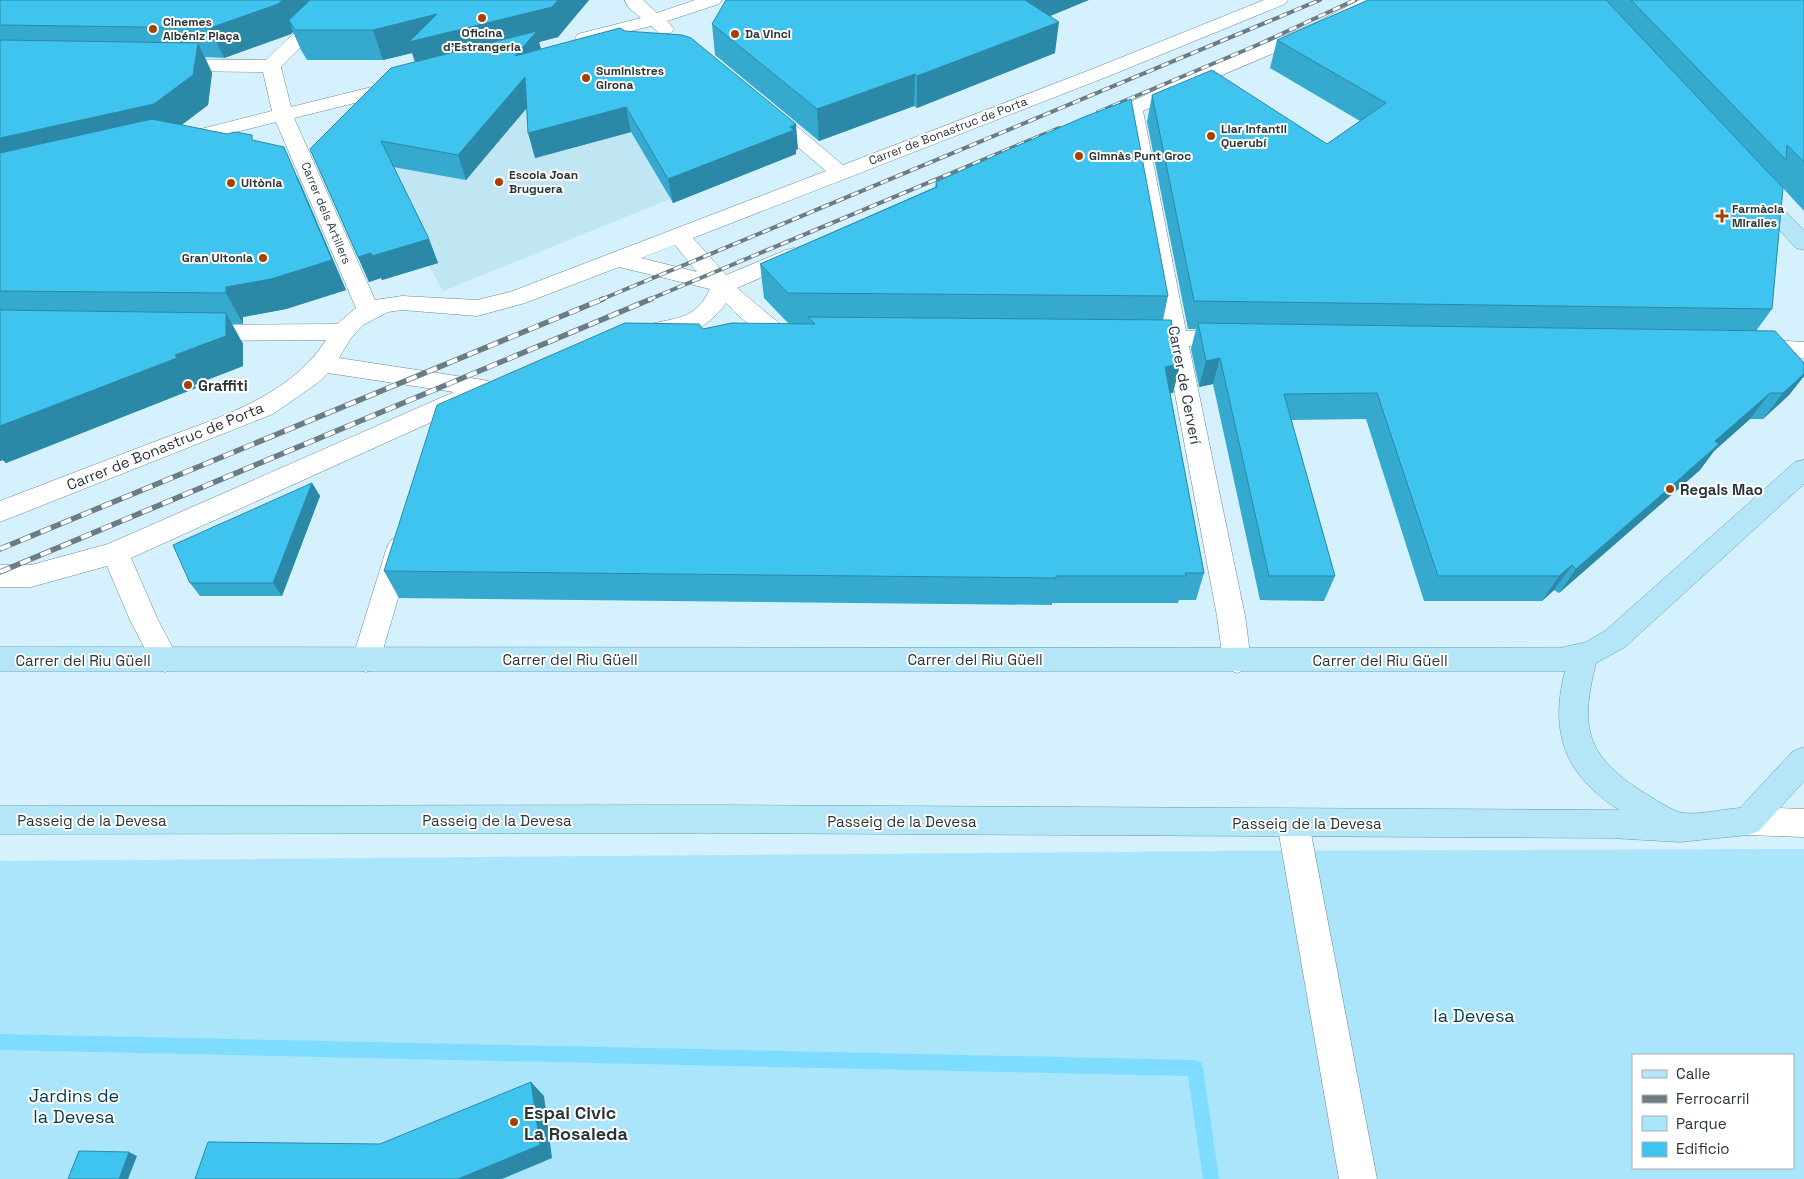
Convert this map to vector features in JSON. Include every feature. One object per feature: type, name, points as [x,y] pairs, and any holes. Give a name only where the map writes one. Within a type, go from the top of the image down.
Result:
[{"type":"main road","points":[[1741,177],[1804,243]]},
{"type":"main road","name":"Carrer del Riu Güell","points":[[0,659],[1560,660],[1592,652],[1615,639],[1804,469]]},
{"type":"main road","points":[[1584,654],[1575,692],[1572,716],[1576,738],[1586,763],[1610,787],[1680,828]]},
{"type":"main road","points":[[1748,821],[1804,760]]},
{"type":"main road","name":"Passeig de la Devesa","points":[[0,820],[709,819],[1610,824],[1680,828],[1748,821]]},
{"type":"street","points":[[158,64],[271,66],[339,0]]},
{"type":"street","points":[[634,0],[634,3],[653,20],[677,38]]},
{"type":"street","points":[[568,43],[653,20],[713,0]]},
{"type":"street","name":"Carrer de Bonastruc de Porta","points":[[0,512],[264,408],[311,376],[323,364],[343,332],[355,320],[369,311],[384,305],[402,303],[457,308],[477,308],[498,304],[840,172],[1237,10],[1279,0]]},
{"type":"street","points":[[1082,132],[1184,84],[1323,26],[1373,0]]},
{"type":"street","name":"Carrer dels Artillers","points":[[271,66],[283,115],[369,311]]},
{"type":"street","points":[[161,144],[416,82]]},
{"type":"street","points":[[752,99],[840,172]]},
{"type":"street","name":"Carrer de Cerverí","points":[[1133,108],[1231,616],[1237,661]]},
{"type":"street","points":[[678,235],[723,285],[758,319],[785,336],[825,336]]},
{"type":"street","points":[[616,259],[723,285],[816,246]]},
{"type":"street","points":[[632,334],[689,326],[715,305],[723,285]]},
{"type":"street","points":[[176,332],[343,332]]},
{"type":"street","points":[[1118,338],[1254,340]]},
{"type":"street","points":[[1732,347],[1804,350]]},
{"type":"street","points":[[0,576],[31,576],[115,553],[279,478],[442,408],[491,384],[323,364]]},
{"type":"street","points":[[433,438],[442,408]]},
{"type":"street","points":[[366,660],[407,523]]},
{"type":"street","name":"Carrer del Riu Güell","points":[[115,553],[144,620],[165,660]]},
{"type":"street","name":"Passeig de la Devesa","points":[[1748,821],[1804,823]]},
{"type":"street","points":[[1293,823],[1358,1179]]},
{"type":"shaded area","name":"Escola Joan Bruguera","points":[[530,81],[574,147],[631,132],[670,199],[443,291],[429,266],[382,280],[330,165]]},
{"type":"green space","name":"la Devesa","points":[[1804,849],[1804,1179],[0,1179],[0,861],[1219,851]]},
{"type":"building","points":[[0,0],[283,0],[278,4],[210,28],[0,25]]},
{"type":"building","points":[[310,0],[558,0],[552,7],[409,42],[437,14],[373,30],[295,30],[289,20]]},
{"type":"building","points":[[726,0],[1025,0],[1059,22],[917,76],[915,74],[817,109],[712,24]]},
{"type":"building","points":[[1368,0],[1606,0],[1783,188],[1772,309],[1194,301],[1152,95],[1212,70],[1327,144],[1386,103],[1277,40]]},
{"type":"building","points":[[1631,0],[1804,0],[1804,162],[1787,145],[1786,160]]},
{"type":"building","points":[[620,28],[625,31],[682,35],[691,38],[796,124],[790,127],[794,130],[668,179],[626,107],[528,133],[525,77],[458,155],[381,141],[429,239],[372,256],[371,253],[358,257],[310,149],[391,68],[537,31],[515,56]]},
{"type":"building","points":[[0,40],[198,43],[193,75],[154,104],[0,138]]},
{"type":"building","points":[[1131,99],[1168,296],[788,293],[760,264],[937,187],[936,182],[1005,151]]},
{"type":"building","points":[[152,119],[227,134],[235,132],[252,135],[252,140],[284,147],[332,260],[271,279],[226,287],[226,293],[0,291],[0,153]]},
{"type":"building","points":[[0,310],[226,313],[226,336],[175,355],[177,358],[0,426]]},
{"type":"building","points":[[808,317],[1171,320],[1180,364],[1165,367],[1204,573],[1185,573],[1186,576],[1056,576],[1056,578],[384,571],[437,405],[625,323],[699,324],[703,329],[732,323],[815,324]]},
{"type":"building","points":[[1198,323],[1775,331],[1804,363],[1804,374],[1783,393],[1770,393],[1715,441],[1719,444],[1651,504],[1576,569],[1572,565],[1559,576],[1438,576],[1377,393],[1284,394],[1335,576],[1269,576],[1220,358],[1206,361]]},
{"type":"building","points":[[312,483],[273,583],[190,583],[173,545]]},
{"type":"building","name":"Espai Civic La Rosaleda","points":[[531,1082],[540,1145],[458,1179],[195,1179],[208,1142],[380,1144]]},
{"type":"building","points":[[79,1151],[129,1152],[119,1179],[68,1179]]},
{"type":"waterway","points":[[0,1042],[1195,1068],[1211,1179]]},
{"type":"railway","points":[[600,300],[1320,0]]},
{"type":"railway","points":[[1098,112],[1255,46],[1355,0]]},
{"type":"railway","points":[[648,300],[1059,128]]},
{"type":"railway","points":[[0,549],[603,299]]},
{"type":"railway","points":[[0,572],[651,299]]},
{"type":"place","name":"Oficina d'Estrangeria","points":[[482,18]]},
{"type":"place","name":"Cinemes Albéniz Plaça","points":[[153,29]]},
{"type":"place","name":"Da Vinci","points":[[735,34]]},
{"type":"place","name":"Suministres Girona","points":[[586,78]]},
{"type":"place","name":"Llar Infantil Querubí","points":[[1211,136]]},
{"type":"place","name":"Gimnàs Punt Groc","points":[[1079,156]]},
{"type":"place","name":"Escola Joan Bruguera","points":[[499,182]]},
{"type":"place","name":"Ultònia","points":[[231,183]]},
{"type":"place","name":"Farmàcia Miralles","points":[[1722,216]]},
{"type":"place","name":"Gran Ultonia","points":[[263,258]]},
{"type":"place","name":"Graffiti","points":[[188,385]]},
{"type":"place","name":"Regals Mao","points":[[1670,489]]},
{"type":"place","name":"Espai Civic La Rosaleda","points":[[514,1122]]},
{"type":"park label","name":"Jardins de la Devesa","points":[[74,1105]]}]
